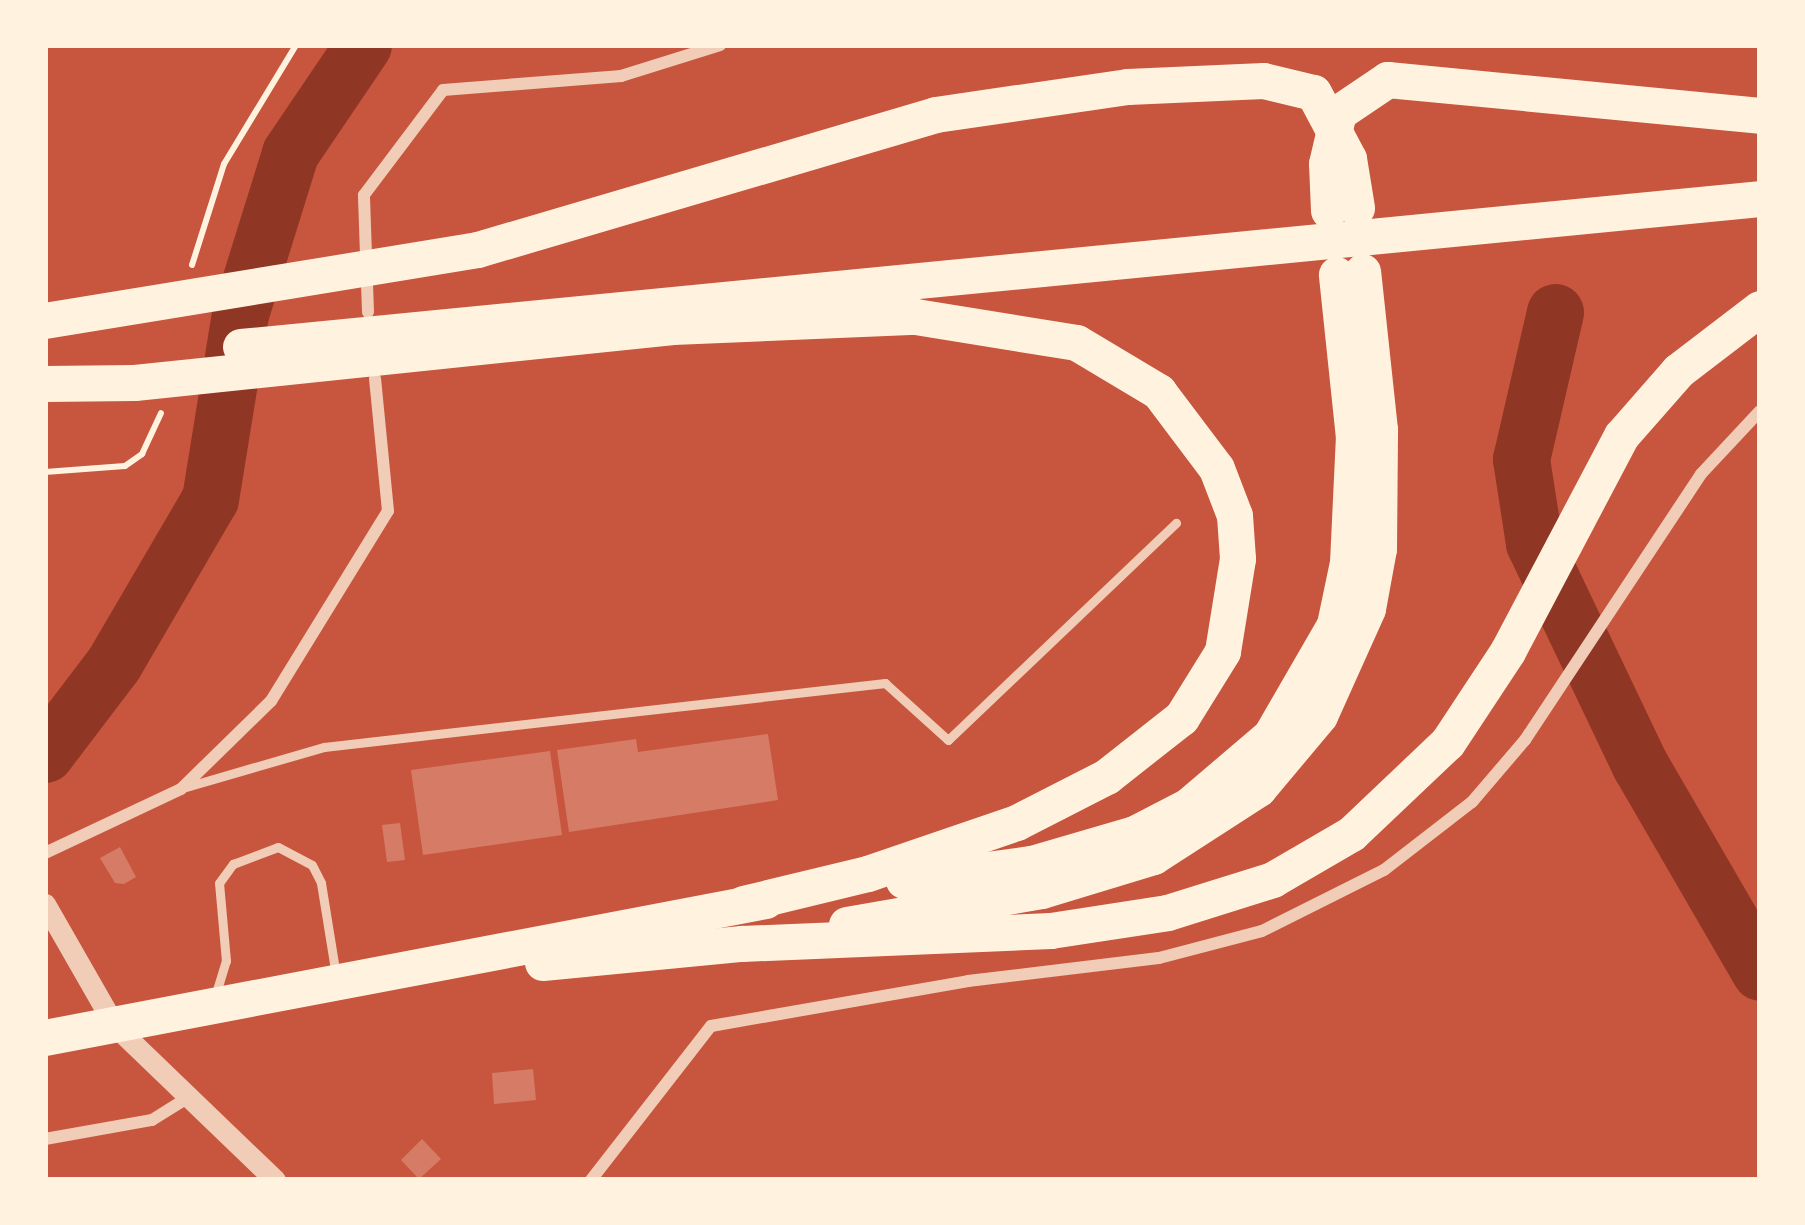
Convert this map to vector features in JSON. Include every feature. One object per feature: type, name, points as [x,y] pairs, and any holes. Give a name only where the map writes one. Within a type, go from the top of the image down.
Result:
[{"type":"highway","points":[[1334,124],[1352,97],[1388,80],[1760,116]]},
{"type":"highway","points":[[45,321],[386,266],[572,227],[876,131],[995,103],[1128,87],[1286,82],[1315,93],[1334,124],[1343,210]]},
{"type":"highway","points":[[45,384],[362,346],[1760,199]]},
{"type":"highway","points":[[742,944],[1092,879],[1201,833],[1259,789],[1320,716],[1368,610],[1383,491],[1350,274],[1354,438],[1348,563],[1335,625],[1271,736],[1189,806],[1090,850],[744,904]]},
{"type":"highway","points":[[337,986],[742,944],[1084,927],[1216,902],[1273,880],[1352,834],[1416,780],[1479,700],[1577,513],[1647,405],[1760,309]]},
{"type":"highway","points":[[46,1038],[337,986],[744,904],[868,874],[1017,823],[1107,777],[1182,718],[1223,652],[1238,559],[1235,516],[1190,424],[1124,366],[1077,344],[916,317],[362,346]]},
{"type":"highway","points":[[45,370],[138,371]]},
{"type":"street","points":[[45,853],[181,789],[271,701],[374,542],[388,511],[362,346],[364,195],[442,90],[621,76],[720,45]]},
{"type":"street","points":[[591,1180],[710,1026],[968,981],[1159,958],[1262,931],[1342,895],[1472,802],[1526,740],[1558,685],[1715,454],[1760,411]]},
{"type":"street","points":[[46,910],[115,1026],[184,1100],[275,1180]]},
{"type":"street","points":[[45,1139],[152,1120],[184,1100]]},
{"type":"lane","points":[[181,789],[324,746],[885,683],[948,740],[1176,524]]},
{"type":"lane","points":[[194,1012],[226,962],[220,883],[233,864],[278,847],[312,865],[320,883],[337,986]]},
{"type":"building","points":[[768,734],[778,800],[569,832],[557,750],[636,739],[638,752]]},
{"type":"building","points":[[550,751],[562,835],[423,855],[411,770]]},
{"type":"building","points":[[400,823],[405,860],[387,862],[382,825]]},
{"type":"building","points":[[120,847],[136,877],[124,884],[115,883],[100,858]]},
{"type":"building","points":[[533,1069],[536,1100],[494,1104],[492,1073]]},
{"type":"building","points":[[422,1139],[441,1159],[419,1179],[401,1160]]},
{"type":"waterway","points":[[45,754],[114,663],[210,499],[240,314],[290,153],[363,45]]},
{"type":"waterway","points":[[1555,312],[1521,459],[1534,543],[1640,765],[1760,972]]}]
